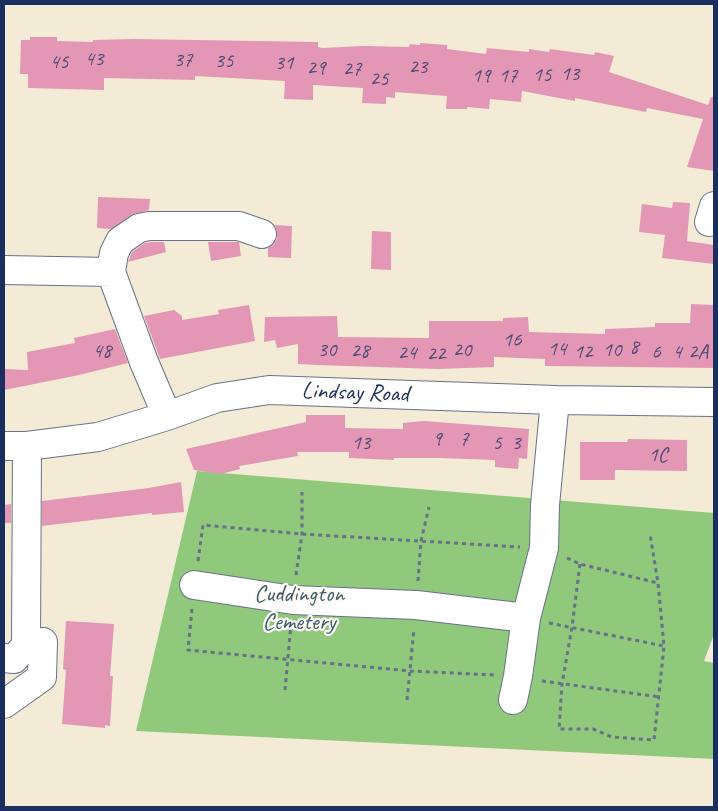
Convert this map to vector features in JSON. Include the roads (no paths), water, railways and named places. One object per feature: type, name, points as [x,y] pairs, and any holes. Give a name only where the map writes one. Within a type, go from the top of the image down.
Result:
[{"type":"street","points":[[166,416],[111,272],[114,253],[120,241],[139,228],[149,226],[239,226],[262,234]]},
{"type":"street","points":[[4,270],[111,272]]},
{"type":"street","name":"Lindsay Road","points":[[16,446],[98,437],[217,398],[269,390],[555,400],[714,402]]},
{"type":"street","points":[[516,688],[526,618],[544,548],[545,505],[555,400]]},
{"type":"street","points":[[4,658],[14,659],[26,645],[16,446]]},
{"type":"street","points":[[194,585],[293,600],[416,605],[526,618]]},
{"type":"street","points":[[4,704],[42,677],[43,642]]},
{"type":"park label","name":"Cuddington Cemetery","points":[[299,609]]}]
